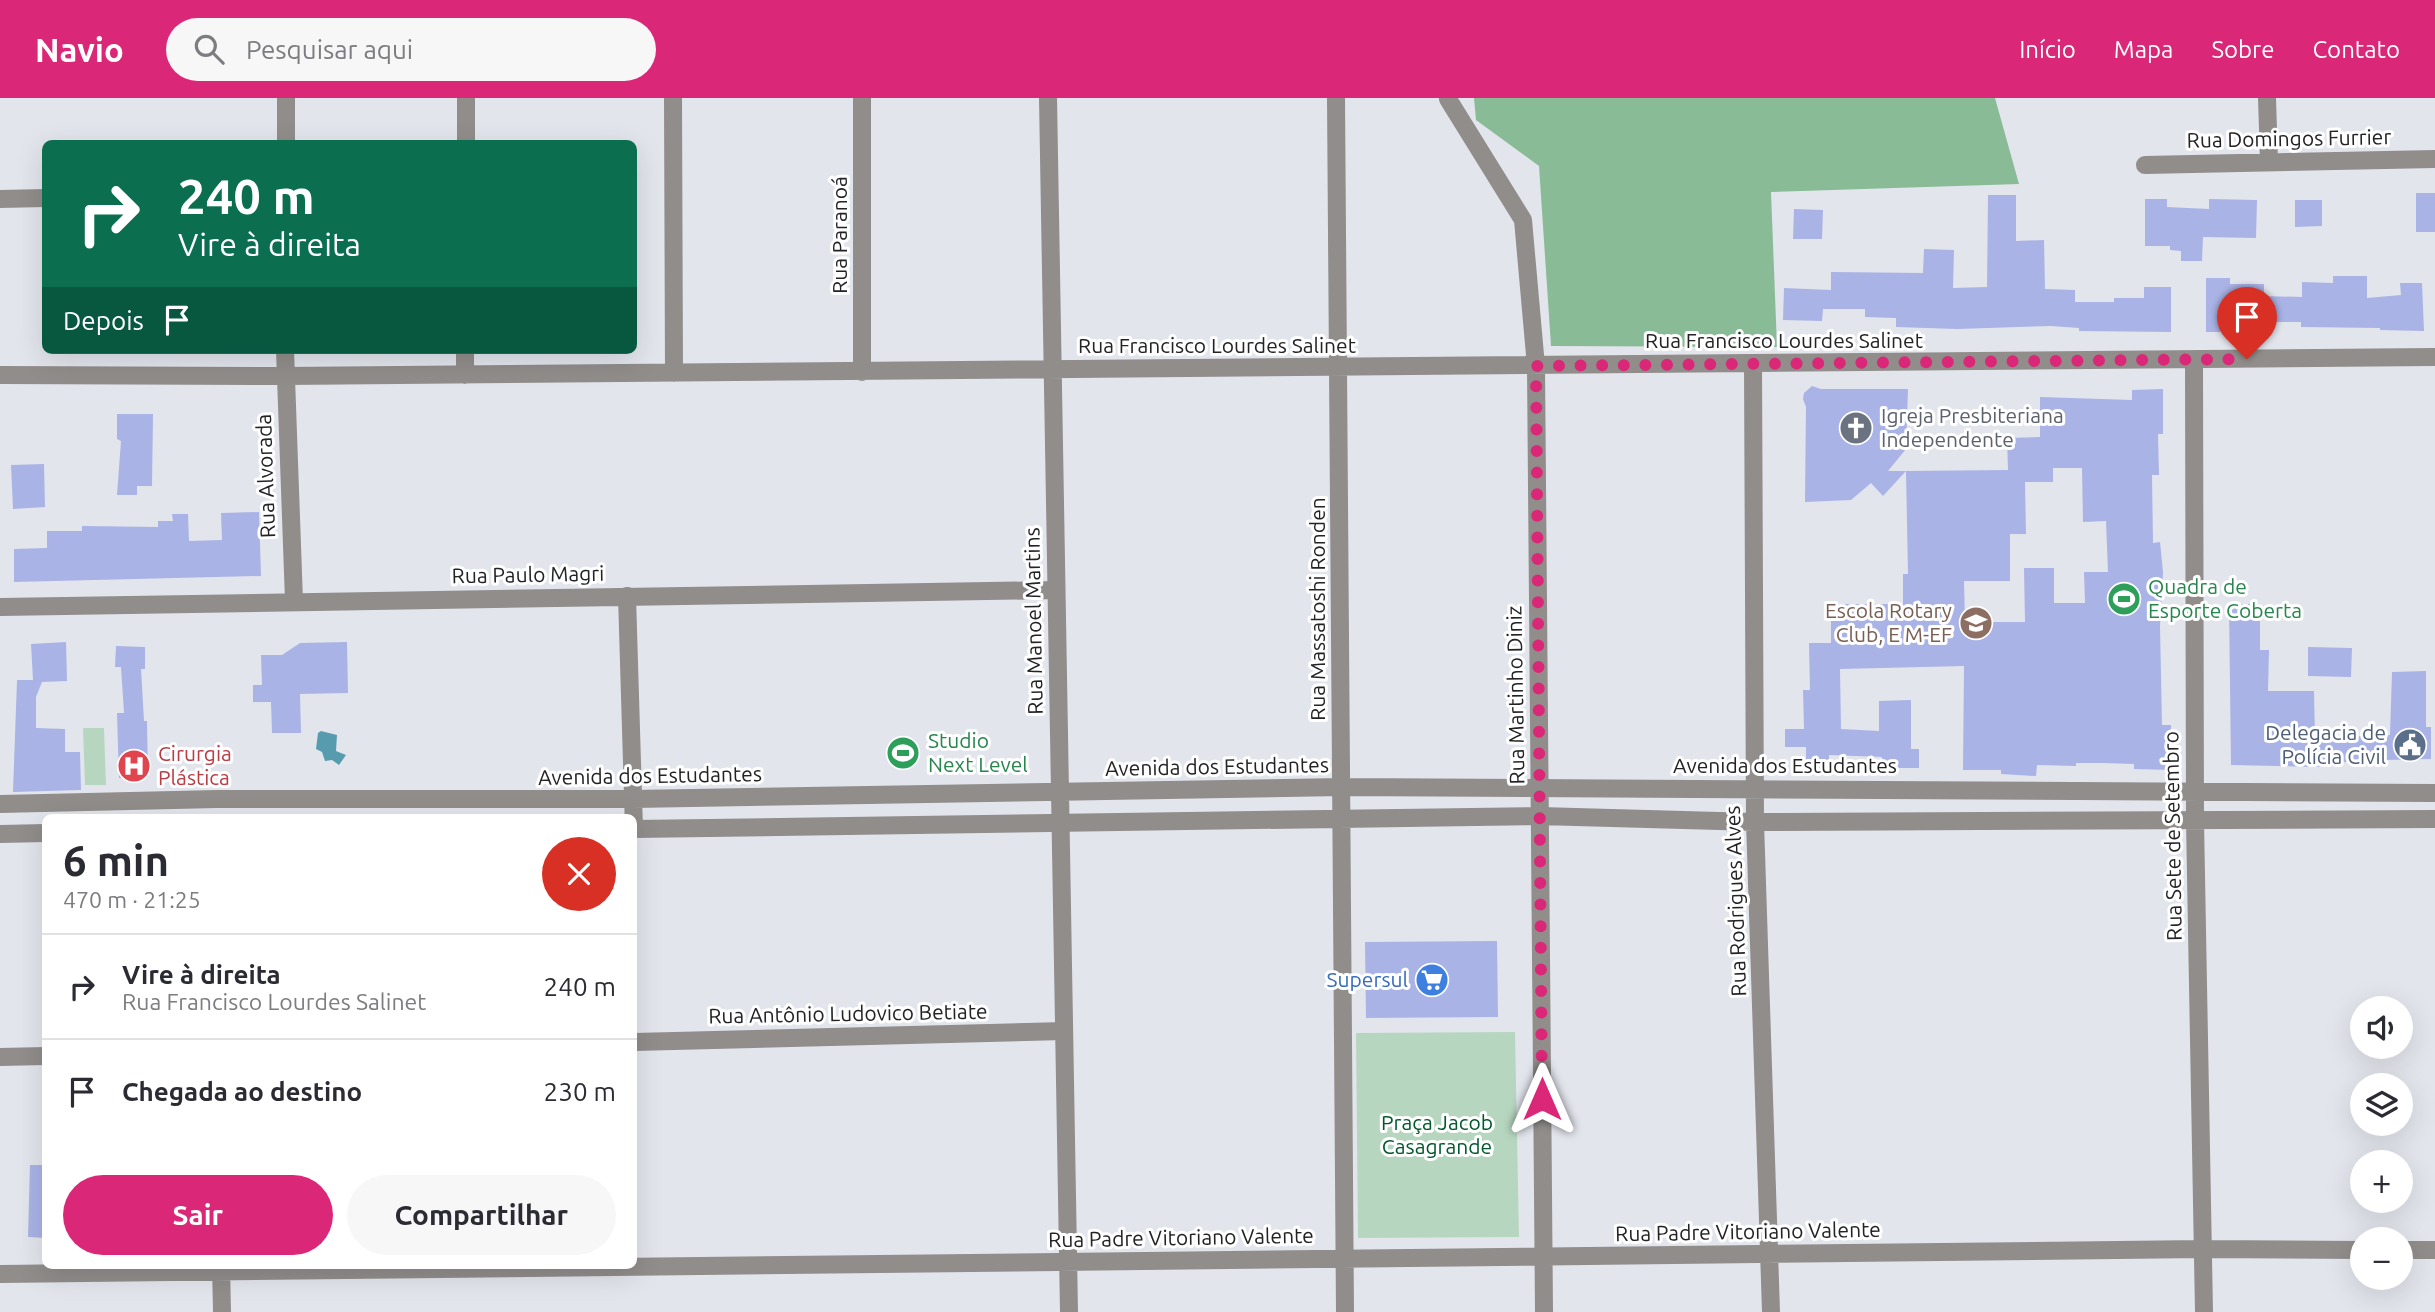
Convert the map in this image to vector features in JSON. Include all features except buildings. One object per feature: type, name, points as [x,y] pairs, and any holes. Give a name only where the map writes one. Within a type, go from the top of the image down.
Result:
[{"type":"street","points":[[286,98],[286,140]]},
{"type":"street","points":[[466,98],[466,140]]},
{"type":"street","points":[[673,98],[674,373]]},
{"type":"street","name":"Rua Paranoá","points":[[862,98],[862,372]]},
{"type":"street","name":"Rua Manoel Martins","points":[[1048,98],[1069,1312]]},
{"type":"street","name":"Rua Massatoshi Ronden","points":[[1336,98],[1345,1312]]},
{"type":"street","points":[[2267,98],[2269,162]]},
{"type":"street","name":"Rua Martinho Diniz","points":[[1448,99],[1523,220],[1536,366],[1544,1312]]},
{"type":"street","name":"Rua Domingos Furrier","points":[[2145,164],[2435,159]]},
{"type":"street","points":[[0,199],[42,198]]},
{"type":"street","name":"Rua Alvorada","points":[[285,354],[294,601]]},
{"type":"street","points":[[465,354],[465,375]]},
{"type":"street","name":"Rua Francisco Lourdes Salinet","points":[[0,375],[465,375],[2435,357]]},
{"type":"street","name":"Rua Sete de Setembro","points":[[2194,360],[2195,821],[2204,1312]]},
{"type":"street","name":"Rua Rodrigues Alves","points":[[1753,364],[1755,822],[1771,1312]]},
{"type":"street","name":"Rua Paulo Magri","points":[[0,607],[1056,590]]},
{"type":"street","points":[[628,596],[634,814]]},
{"type":"street","name":"Avenida dos Estudantes","points":[[0,803],[217,808],[1342,788],[2435,793]]},
{"type":"street","points":[[1920,790],[1921,821]]},
{"type":"street","points":[[2053,791],[2053,821]]},
{"type":"street","points":[[2361,820],[2362,792]]},
{"type":"street","points":[[852,796],[852,826]]},
{"type":"street","points":[[637,829],[1540,817],[1755,822],[2435,819]]},
{"type":"street","points":[[0,834],[42,833]]},
{"type":"street","name":"Rua Antônio Ludovico Betiate","points":[[637,1042],[1064,1031]]},
{"type":"street","points":[[0,1058],[42,1056]]},
{"type":"street","name":"Rua Padre Vitoriano Valente","points":[[637,1266],[2202,1249],[2350,1250]]},
{"type":"street","points":[[2413,1250],[2435,1250]]},
{"type":"street","name":"Rua Padre Vitoriano Valente","points":[[0,1274],[184,1269]]},
{"type":"street","points":[[221,1269],[222,1312]]},
{"type":"green space","points":[[1474,98],[1995,98],[2019,184],[1771,192],[1777,347],[1551,346],[1539,166],[1476,120]]},
{"type":"green space","points":[[83,728],[104,728],[106,785],[85,785]]},
{"type":"green space","name":"Praça Jacob Casagrande","points":[[1515,1032],[1519,1237],[1358,1238],[1356,1033]]},
{"type":"water","points":[[321,731],[337,735],[336,751],[346,755],[339,765],[332,760],[325,761],[322,752],[316,749],[318,733]]},
{"type":"place","name":"Igreja Presbiteriana Independente","points":[[1856,428]]},
{"type":"place","name":"Quadra de Esporte Coberta","points":[[2124,599]]},
{"type":"place","name":"Escola Rotary Club, E M-EF","points":[[1976,623]]},
{"type":"place","name":"Delegacia de Polícia Civil","points":[[2410,745]]},
{"type":"place","name":"Studio Next Level","points":[[903,753]]},
{"type":"place","name":"Cirurgia Plástica","points":[[134,766]]},
{"type":"place","name":"Supersul","points":[[1432,980]]},
{"type":"route","points":[[1542,1099],[1536,366],[2247,359]]}]
